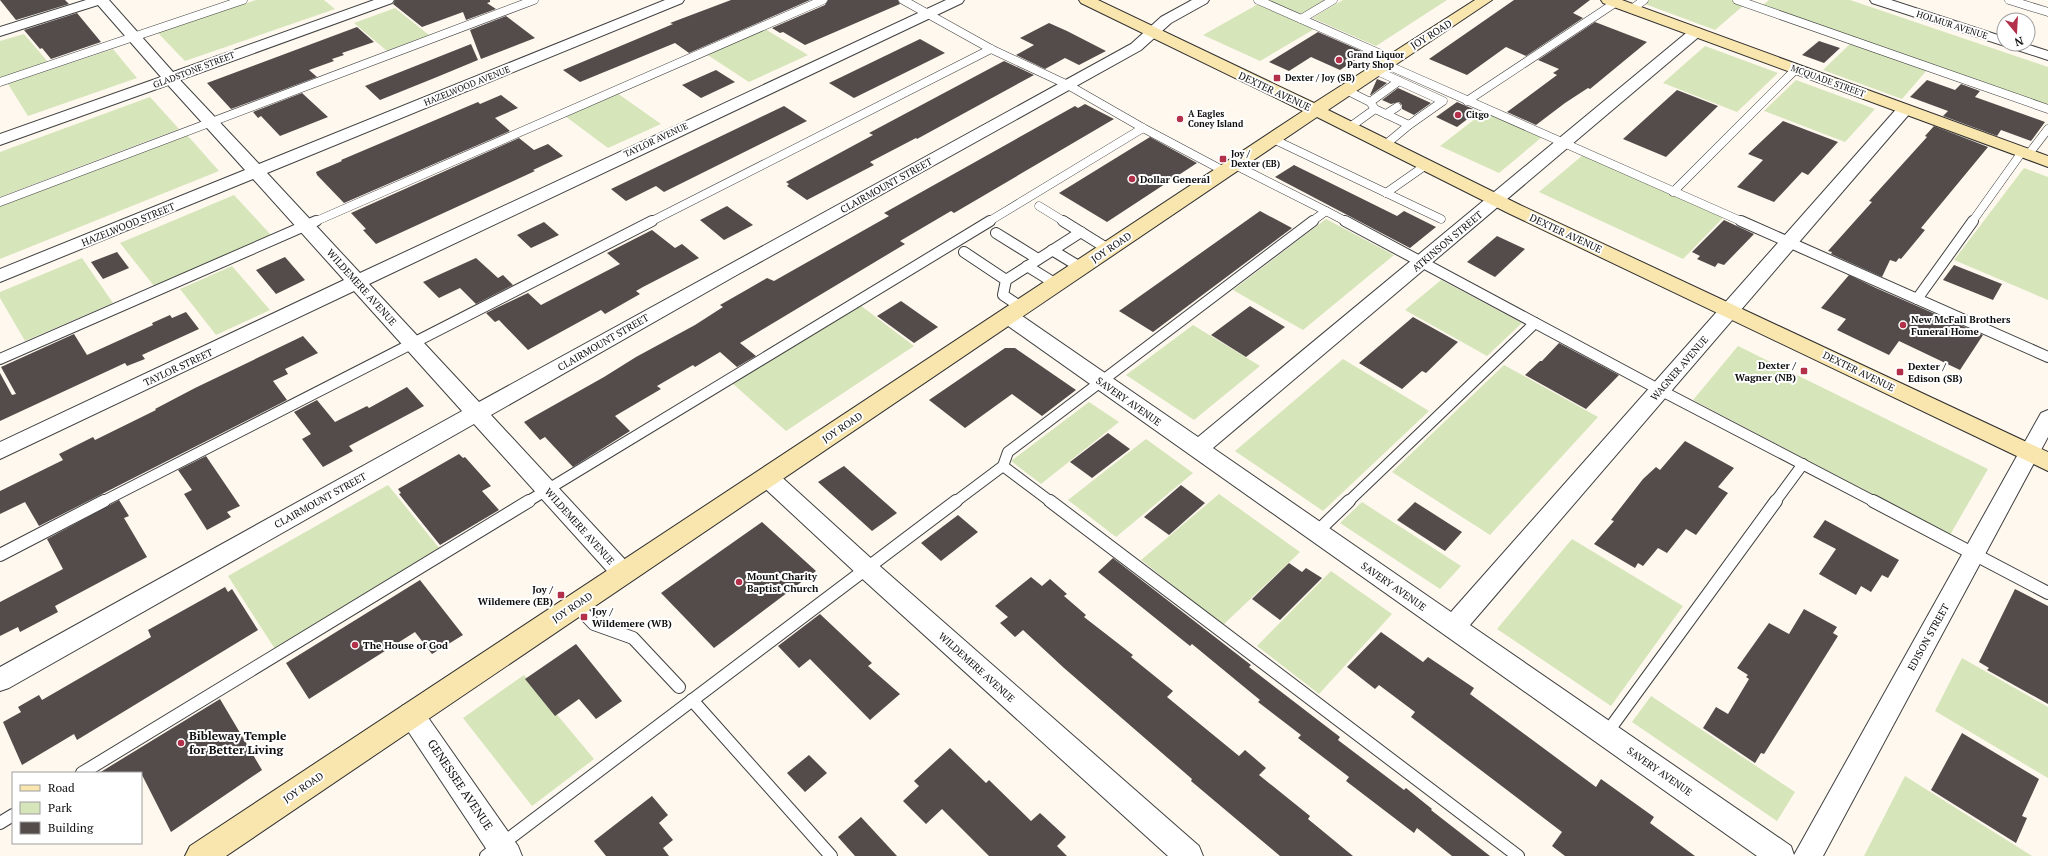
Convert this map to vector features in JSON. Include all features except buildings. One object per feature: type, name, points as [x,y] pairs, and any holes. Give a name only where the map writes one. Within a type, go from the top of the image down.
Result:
[{"type":"street","points":[[0,32],[101,0]]},
{"type":"street","name":"WILDEMERE AVENUE","points":[[101,0],[170,78],[623,573]]},
{"type":"street","name":"GLADSTONE STREET","points":[[0,140],[387,0]]},
{"type":"street","name":"HAZELWOOD AVENUE","points":[[257,172],[677,0]]},
{"type":"street","name":"TAYLOR AVENUE","points":[[356,282],[957,0]]},
{"type":"street","name":"DEXTER AVENUE","points":[[1086,0],[1316,110],[1496,199],[2039,457]]},
{"type":"street","name":"CLAIRMOUNT STREET","points":[[0,680],[728,272],[1136,47],[1166,20],[1202,0]]},
{"type":"street","name":"JOY ROAD","points":[[200,856],[1384,64],[1485,0]]},
{"type":"street","name":"HOLMUR AVENUE","points":[[1877,0],[1996,39]]},
{"type":"street","name":"MCQUADE STREET","points":[[1612,1],[1638,4],[1696,32],[2048,162]]},
{"type":"street","name":"ATKINSON STREET","points":[[1198,449],[1696,32]]},
{"type":"street","points":[[2036,52],[2048,56]]},
{"type":"street","name":"WAGNER AVENUE","points":[[1452,627],[1905,109]]},
{"type":"street","name":"HAZELWOOD STREET","points":[[0,276],[257,172]]},
{"type":"street","name":"TAYLOR STREET","points":[[0,451],[356,282]]},
{"type":"street","name":"SAVERY AVENUE","points":[[1014,311],[1102,382],[1781,856]]},
{"type":"street","name":"EDISON STREET","points":[[1808,856],[1974,553],[2039,457],[2048,418]]},
{"type":"street","name":"WILDEMERE AVENUE","points":[[767,477],[866,568],[1189,856]]},
{"type":"street","name":"GENESSEE AVENUE","points":[[411,714],[498,852]]},
{"type":"lane","points":[[0,82],[243,0]]},
{"type":"lane","points":[[0,202],[534,0]]},
{"type":"lane","points":[[0,359],[823,0]]},
{"type":"lane","points":[[903,0],[991,49],[1068,85],[1143,128],[1326,212],[1660,390],[2048,593]]},
{"type":"lane","points":[[1258,0],[1301,19],[1384,64],[2048,357]]},
{"type":"lane","points":[[1301,19],[1332,0]]},
{"type":"lane","points":[[1737,0],[2048,109]]},
{"type":"lane","points":[[2009,0],[2048,12]]},
{"type":"lane","points":[[1467,101],[1612,1]]},
{"type":"lane","points":[[0,556],[412,343],[991,49]]},
{"type":"lane","points":[[1384,64],[1399,81],[1418,94],[1443,101],[1409,125],[1385,145]]},
{"type":"lane","points":[[1673,192],[1796,69]]},
{"type":"lane","points":[[1370,102],[1399,81]]},
{"type":"lane","points":[[1346,90],[1370,102],[1375,110],[1409,125]]},
{"type":"lane","points":[[1386,114],[1397,107]]},
{"type":"lane","points":[[1350,127],[1375,110]]},
{"type":"lane","points":[[84,772],[1143,128]]},
{"type":"lane","points":[[1916,299],[2025,153],[2048,129]]},
{"type":"lane","points":[[1273,138],[1441,219]]},
{"type":"lane","points":[[1386,193],[1426,165]]},
{"type":"lane","points":[[1039,206],[1108,249]]},
{"type":"lane","points":[[498,852],[692,700],[1003,466],[1008,452],[1326,212]]},
{"type":"lane","points":[[1014,311],[1003,295],[1006,280],[1081,232]]},
{"type":"lane","points":[[996,233],[1038,259]]},
{"type":"lane","points":[[1052,250],[1080,267]]},
{"type":"lane","points":[[964,252],[1006,280]]},
{"type":"lane","points":[[1027,266],[1056,284]]},
{"type":"lane","points":[[1317,532],[1535,323]]},
{"type":"lane","points":[[1606,734],[1803,464]]},
{"type":"lane","points":[[1003,466],[1518,856]]},
{"type":"lane","points":[[576,605],[594,624],[633,638],[679,687]]},
{"type":"lane","points":[[692,700],[830,856]]},
{"type":"lane","points":[[0,823],[12,816]]},
{"type":"green space","points":[[256,0],[324,0],[335,9],[185,61],[158,33]]},
{"type":"green space","points":[[1268,0],[1330,0],[1303,15]]},
{"type":"green space","points":[[1343,0],[1447,0],[1376,46],[1312,18]]},
{"type":"green space","points":[[1650,0],[1731,0],[1744,5],[1715,30],[1645,4]]},
{"type":"green space","points":[[1769,0],[1850,0],[1996,49],[1996,52],[2004,52],[2048,67],[2048,105],[1763,5]]},
{"type":"green space","points":[[1260,3],[1316,28],[1260,61],[1203,35]]},
{"type":"green space","points":[[395,8],[429,35],[387,51],[354,23]]},
{"type":"green space","points":[[765,29],[808,55],[749,82],[706,54]]},
{"type":"green space","points":[[24,34],[48,62],[0,78],[0,41]]},
{"type":"green space","points":[[1850,44],[1927,70],[1902,99],[1823,70]]},
{"type":"green space","points":[[1705,46],[1778,73],[1737,112],[1663,83]]},
{"type":"green space","points":[[113,49],[137,78],[28,116],[8,84]]},
{"type":"green space","points":[[1796,80],[1875,109],[1845,142],[1764,111]]},
{"type":"green space","points":[[617,93],[661,124],[608,148],[565,116]]},
{"type":"green space","points":[[150,97],[179,129],[0,197],[0,152]]},
{"type":"green space","points":[[1484,112],[1542,137],[1499,173],[1440,146]]},
{"type":"green space","points":[[187,135],[219,171],[0,259],[0,206]]},
{"type":"green space","points":[[1583,155],[1724,217],[1683,259],[1539,192]]},
{"type":"green space","points":[[2024,168],[2048,177],[2048,300],[1954,260]]},
{"type":"green space","points":[[234,195],[271,235],[154,286],[120,243]]},
{"type":"green space","points":[[1326,219],[1394,255],[1303,330],[1233,290]]},
{"type":"green space","points":[[82,258],[113,303],[25,341],[0,298],[0,292]]},
{"type":"green space","points":[[232,266],[270,310],[216,335],[180,289]]},
{"type":"green space","points":[[1441,280],[1522,323],[1487,356],[1405,310]]},
{"type":"green space","points":[[860,305],[914,346],[786,431],[732,383]]},
{"type":"green space","points":[[1193,325],[1260,366],[1194,420],[1126,375]]},
{"type":"green space","points":[[1738,346],[1988,469],[1950,535],[1693,400]]},
{"type":"green space","points":[[1343,359],[1429,411],[1323,511],[1235,451]]},
{"type":"green space","points":[[1504,365],[1598,417],[1490,535],[1392,472]]},
{"type":"green space","points":[[1089,402],[1119,422],[1041,484],[1011,461]]},
{"type":"green space","points":[[1146,439],[1193,473],[1116,537],[1068,500]]},
{"type":"green space","points":[[388,485],[440,549],[275,649],[228,576]]},
{"type":"green space","points":[[1219,494],[1300,552],[1223,625],[1141,560]]},
{"type":"green space","points":[[1362,502],[1461,566],[1440,589],[1340,523]]},
{"type":"green space","points":[[1572,539],[1683,606],[1611,706],[1497,629]]},
{"type":"green space","points":[[1331,571],[1392,614],[1319,694],[1257,646]]},
{"type":"green space","points":[[1962,658],[2048,707],[2048,778],[1935,711]]},
{"type":"green space","points":[[524,675],[594,759],[532,806],[463,718]]},
{"type":"green space","points":[[1651,696],[1795,792],[1777,821],[1632,722]]},
{"type":"green space","points":[[1905,776],[2032,856],[1864,856]]},
{"type":"place","name":"Grand Liquor Party Shop","points":[[1339,60]]},
{"type":"place","name":"Dexter / Joy (SB)","points":[[1277,78]]},
{"type":"place","name":"Citgo","points":[[1458,115]]},
{"type":"place","name":"A Eagles Coney Island","points":[[1180,119]]},
{"type":"place","name":"Joy / Dexter (EB)","points":[[1223,159]]},
{"type":"place","name":"Dollar General","points":[[1132,179]]},
{"type":"place","name":"New McFall Brothers Funeral Home","points":[[1903,325]]},
{"type":"place","name":"Dexter / Wagner (NB)","points":[[1804,371]]},
{"type":"place","name":"Dexter / Edison (SB)","points":[[1900,372]]},
{"type":"place","name":"Mount Charity Baptist Church","points":[[739,582]]},
{"type":"place","name":"Joy / Wildemere (EB)","points":[[561,595]]},
{"type":"place","name":"Joy / Wildemere (WB)","points":[[584,617]]},
{"type":"place","name":"The House of God","points":[[355,645]]},
{"type":"place","name":"Bibleway Temple for Better Living","points":[[181,743]]}]
